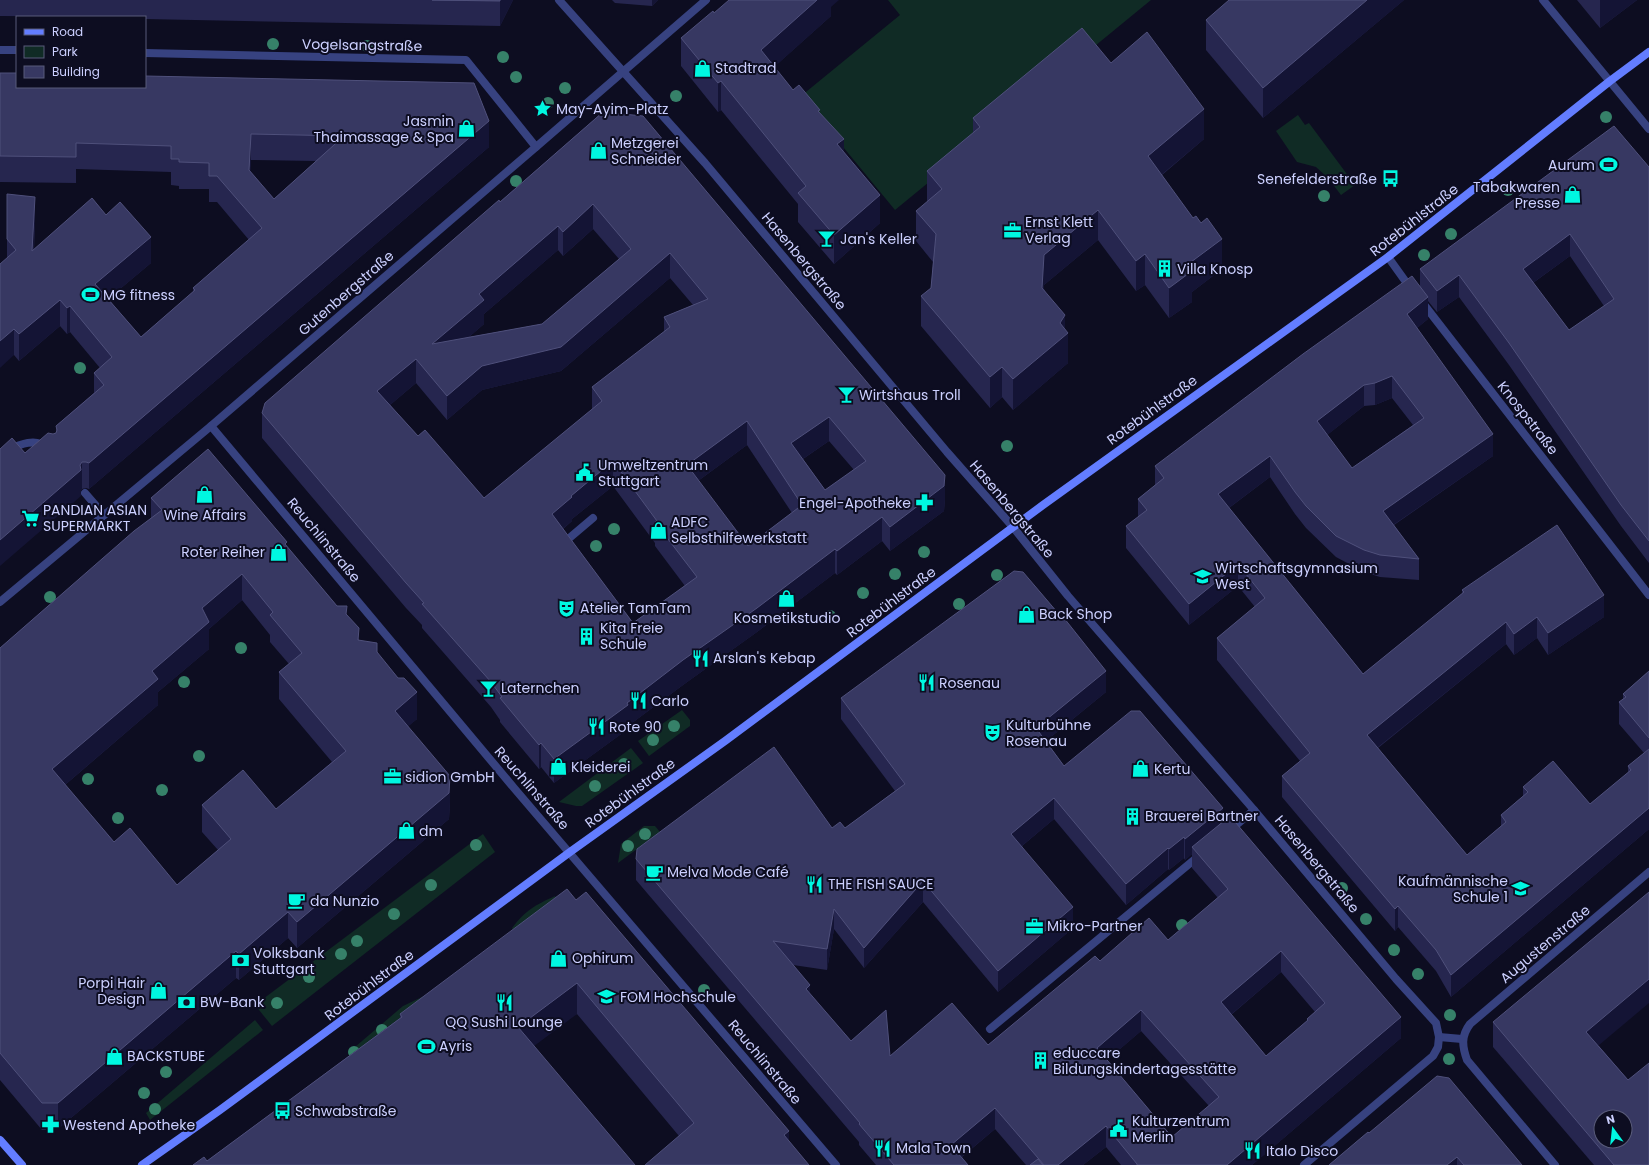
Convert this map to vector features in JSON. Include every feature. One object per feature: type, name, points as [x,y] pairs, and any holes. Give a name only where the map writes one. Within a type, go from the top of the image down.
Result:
[{"type":"main road","name":"Rotebühlstraße","points":[[142,1165],[220,1110],[570,852],[731,737],[1013,527],[1388,257],[1610,81],[1649,52]]},
{"type":"main road","points":[[0,1140],[22,1165]]},
{"type":"street","name":"Hasenbergstraße","points":[[559,0],[705,163],[947,452],[1013,527],[1068,596],[1254,810],[1396,979],[1436,1023],[1439,1037]]},
{"type":"street","name":"Gutenbergstraße","points":[[0,602],[211,426],[706,0]]},
{"type":"street","points":[[1543,0],[1649,129]]},
{"type":"street","points":[[0,50],[16,50]]},
{"type":"street","name":"Vogelsangstraße","points":[[146,53],[466,60],[536,147]]},
{"type":"street","name":"Knospstraße","points":[[1388,257],[1649,595]]},
{"type":"street","name":"Reuchlinstraße","points":[[211,426],[836,1165]]},
{"type":"street","points":[[0,453],[32,442],[43,445],[52,455]]},
{"type":"street","points":[[85,493],[104,515]]},
{"type":"street","points":[[567,540],[593,518]]},
{"type":"street","points":[[1224,835],[1254,810]]},
{"type":"street","points":[[990,1029],[1205,850]]},
{"type":"street","name":"Augustenstraße","points":[[1462,1039],[1470,1024],[1649,872]]},
{"type":"street","points":[[1304,1165],[1433,1056],[1438,1047],[1439,1037],[1462,1039],[1463,1050],[1467,1060],[1555,1165]]},
{"type":"green space","points":[[888,0],[1151,0],[895,210],[801,96],[900,15]]},
{"type":"green space","points":[[1298,115],[1305,125],[1309,123],[1355,185],[1341,195],[1328,178],[1316,167],[1297,162],[1276,131]]},
{"type":"green space","points":[[682,710],[690,720],[690,726],[649,756],[638,741]]},
{"type":"green space","points":[[631,748],[643,763],[582,806],[559,802]]},
{"type":"green space","points":[[644,826],[655,826],[660,832],[618,863],[621,844]]},
{"type":"green space","points":[[483,834],[495,852],[272,1026],[255,1005]]},
{"type":"green space","points":[[555,896],[562,905],[518,937],[512,928],[521,917],[542,902]]},
{"type":"green space","points":[[426,995],[431,1003],[352,1060],[348,1053],[403,1006]]},
{"type":"green space","points":[[255,1020],[263,1030],[150,1120],[146,1113]]},
{"type":"building","points":[[432,0],[500,0],[500,1]]},
{"type":"building","points":[[729,0],[817,0],[761,50],[793,90],[799,85],[820,110],[818,111],[844,139],[837,144],[880,195],[834,235],[798,193],[806,186],[721,81],[718,83],[681,38],[713,11],[714,13]]},
{"type":"building","points":[[1229,0],[1367,0],[1263,88],[1206,20]]},
{"type":"building","name":"Ernst Klett Verlag","points":[[1082,28],[1111,63],[1147,32],[1204,109],[1148,156],[1193,218],[1196,216],[1201,223],[1207,218],[1222,239],[1187,265],[1192,271],[1169,288],[1145,254],[1136,261],[1098,210],[1044,255],[1042,288],[1065,315],[1060,323],[1068,333],[1013,379],[1002,367],[990,377],[921,296],[931,288],[936,234],[916,211],[942,189],[927,171],[980,127],[973,118]]},
{"type":"building","points":[[0,73],[16,73],[16,88],[146,88],[146,76],[474,83],[489,121],[89,463],[82,462],[80,465],[81,470],[0,540],[0,449],[12,438],[25,453],[48,433],[56,433],[56,426],[104,385],[94,373],[112,357],[70,306],[67,308],[60,300],[19,334],[14,329],[0,341],[0,264],[16,250],[7,239],[7,194],[35,197],[32,251],[92,198],[106,215],[120,202],[151,237],[95,284],[141,337],[195,290],[193,288],[262,228],[217,176],[209,176],[209,163],[179,162],[179,159],[171,159],[171,146],[76,143],[76,157],[0,156]],"holes":[[[251,134],[344,136],[274,199],[249,170]]]},
{"type":"building","points":[[603,112],[643,116],[945,475],[944,486],[890,527],[882,517],[837,551],[835,549],[757,608],[683,660],[627,703],[628,705],[554,759],[541,743],[539,745],[500,698],[502,697],[491,682],[422,604],[424,603],[262,413],[265,403],[499,200],[500,202]],"holes":[[[593,204],[631,249],[542,324],[432,344],[484,300],[479,294],[558,226],[563,232]],[[670,253],[708,299],[664,317],[670,327],[592,387],[602,401],[484,498],[425,430],[418,436],[377,391],[416,359],[447,396],[482,366],[561,347]],[[829,417],[866,461],[825,490],[791,443]],[[747,421],[802,505],[748,546],[687,465]],[[613,461],[657,521],[655,522],[697,577],[633,623],[552,514],[572,497],[571,496]]]},
{"type":"building","points":[[1614,126],[1649,167],[1649,541],[1621,505],[1509,343],[1459,275],[1437,291],[1420,269]],"holes":[[[1570,234],[1614,299],[1569,330],[1523,269]]]},
{"type":"building","points":[[1412,276],[1428,297],[1407,314],[1493,434],[1383,511],[1419,559],[1380,555],[1364,550],[1336,536],[1306,506],[1270,456],[1218,494],[1363,674],[1464,592],[1462,590],[1557,525],[1604,595],[1548,633],[1537,617],[1514,634],[1506,622],[1367,735],[1467,855],[1506,822],[1501,815],[1528,792],[1523,787],[1553,761],[1590,804],[1631,770],[1628,766],[1649,749],[1649,808],[1451,975],[1436,950],[1398,906],[1395,909],[1282,776],[1310,753],[1217,638],[1265,598],[1238,564],[1189,604],[1126,526],[1147,510],[1138,499],[1164,478],[1155,466],[1303,354]],"holes":[[[1392,376],[1424,418],[1352,468],[1317,421],[1364,385],[1375,383]]]},
{"type":"building","points":[[208,449],[287,542],[285,544],[337,606],[347,606],[346,614],[359,628],[358,640],[377,643],[377,652],[398,678],[404,678],[417,692],[395,711],[450,776],[449,793],[297,922],[288,912],[239,954],[236,951],[58,1103],[42,1103],[0,1053],[0,648],[134,531],[162,510],[151,498]],"holes":[[[242,574],[273,612],[270,615],[302,653],[279,672],[346,751],[276,809],[243,770],[202,805],[231,839],[177,885],[130,828],[114,842],[52,769],[158,679],[152,671],[209,622],[202,608]]]},
{"type":"building","points":[[1014,571],[1023,572],[1063,619],[1064,618],[1106,671],[1036,728],[1064,766],[1131,711],[1140,711],[1223,808],[1185,839],[1184,837],[1169,849],[1168,848],[1126,884],[1054,798],[1011,834],[1073,907],[998,971],[923,881],[864,948],[834,909],[827,949],[773,941],[810,985],[806,989],[851,1041],[886,1010],[890,1056],[952,1003],[988,1045],[1095,956],[1100,961],[1149,918],[1168,940],[1228,889],[1192,847],[1230,816],[1401,1017],[1227,1165],[1137,1165],[1106,1126],[1058,1165],[1044,1165],[995,1108],[951,1145],[968,1165],[894,1165],[636,859],[637,849],[774,747],[832,828],[840,822],[845,828],[905,784],[841,698]],"holes":[[[1281,951],[1325,1003],[1307,1019],[1308,1020],[1266,1056],[1221,1002]],[[1141,1010],[1219,1097],[1172,1137],[1097,1048]]]},
{"type":"building","points":[[1649,671],[1649,738],[1619,702],[1626,697],[1623,694]]},
{"type":"building","points":[[567,889],[576,900],[586,892],[789,1131],[784,1135],[809,1165],[645,1165],[694,1123],[577,983],[518,1027],[635,1165],[193,1165],[204,1157],[207,1161],[402,1017],[400,1014]]},
{"type":"building","points":[[1649,892],[1649,979],[1586,1032],[1628,1080],[1649,1063],[1649,1165],[1614,1165],[1600,1149],[1633,1149],[1633,1109],[1593,1109],[1593,1140],[1493,1022]]},
{"type":"building","points":[[1437,1076],[1449,1078],[1522,1165],[1464,1165],[1457,1157],[1447,1165],[1329,1165],[1368,1132],[1369,1133]]},
{"type":"building","points":[[1038,1159],[1043,1165],[1030,1165]]},
{"type":"place","name":"Stadtrad","points":[[702,68]]},
{"type":"place","name":"May-Ayim-Platz","points":[[543,109]]},
{"type":"place","name":"Jasmin Thaimassage & Spa","points":[[467,129]]},
{"type":"place","name":"Metzgerei Schneider","points":[[598,151]]},
{"type":"place","name":"Aurum","points":[[1608,165]]},
{"type":"place","name":"Senefelderstraße","points":[[1390,179]]},
{"type":"place","name":"Tabakwaren Presse","points":[[1573,195]]},
{"type":"place","name":"Ernst Klett Verlag","points":[[1012,230]]},
{"type":"place","name":"Jan's Keller","points":[[827,239]]},
{"type":"place","name":"Villa Knosp","points":[[1164,269]]},
{"type":"place","name":"MG fitness","points":[[90,295]]},
{"type":"place","name":"Wirtshaus Troll","points":[[846,395]]},
{"type":"place","name":"Umweltzentrum Stuttgart","points":[[585,473]]},
{"type":"place","name":"Wine Affairs","points":[[205,495]]},
{"type":"place","name":"Engel-Apotheke","points":[[924,503]]},
{"type":"place","name":"PANDIAN ASIAN SUPERMARKT","points":[[30,518]]},
{"type":"place","name":"ADFC Selbsthilfewerkstatt","points":[[658,530]]},
{"type":"place","name":"Roter Reiher","points":[[278,552]]},
{"type":"place","name":"Wirtschaftsgymnasium West","points":[[1202,576]]},
{"type":"place","name":"Kosmetikstudio","points":[[787,598]]},
{"type":"place","name":"Atelier TamTam","points":[[567,608]]},
{"type":"place","name":"Back Shop","points":[[1026,614]]},
{"type":"place","name":"Kita Freie Schule","points":[[587,636]]},
{"type":"place","name":"Arslan's Kebap","points":[[700,658]]},
{"type":"place","name":"Rosenau","points":[[926,683]]},
{"type":"place","name":"Laternchen","points":[[488,688]]},
{"type":"place","name":"Carlo","points":[[638,701]]},
{"type":"place","name":"Rote 90","points":[[596,727]]},
{"type":"place","name":"Kulturbühne Rosenau","points":[[993,733]]},
{"type":"place","name":"Kleiderei","points":[[558,767]]},
{"type":"place","name":"Kertu","points":[[1141,769]]},
{"type":"place","name":"sidion GmbH","points":[[392,777]]},
{"type":"place","name":"Brauerei Bartner","points":[[1132,816]]},
{"type":"place","name":"dm","points":[[406,831]]},
{"type":"place","name":"Melva Mode Café","points":[[654,872]]},
{"type":"place","name":"THE FISH SAUCE","points":[[815,884]]},
{"type":"place","name":"Kaufmännische Schule 1","points":[[1521,889]]},
{"type":"place","name":"da Nunzio","points":[[297,901]]},
{"type":"place","name":"Mikro-Partner","points":[[1034,926]]},
{"type":"place","name":"Ophirum","points":[[559,958]]},
{"type":"place","name":"Volksbank Stuttgart","points":[[240,961]]},
{"type":"place","name":"Porpi Hair Design","points":[[158,991]]},
{"type":"place","name":"FOM Hochschule","points":[[607,997]]},
{"type":"place","name":"BW-Bank","points":[[187,1002]]},
{"type":"place","name":"QQ Sushi Lounge","points":[[504,1002]]},
{"type":"place","name":"Ayris","points":[[426,1046]]},
{"type":"place","name":"BACKSTUBE","points":[[114,1056]]},
{"type":"place","name":"educcare Bildungskindertagesstätte","points":[[1040,1061]]},
{"type":"place","name":"Schwabstraße","points":[[282,1111]]},
{"type":"place","name":"Westend Apotheke","points":[[50,1125]]},
{"type":"place","name":"Kulturzentrum Merlin","points":[[1119,1129]]},
{"type":"place","name":"Mala Town","points":[[883,1148]]},
{"type":"place","name":"Italo Disco","points":[[1253,1151]]}]
